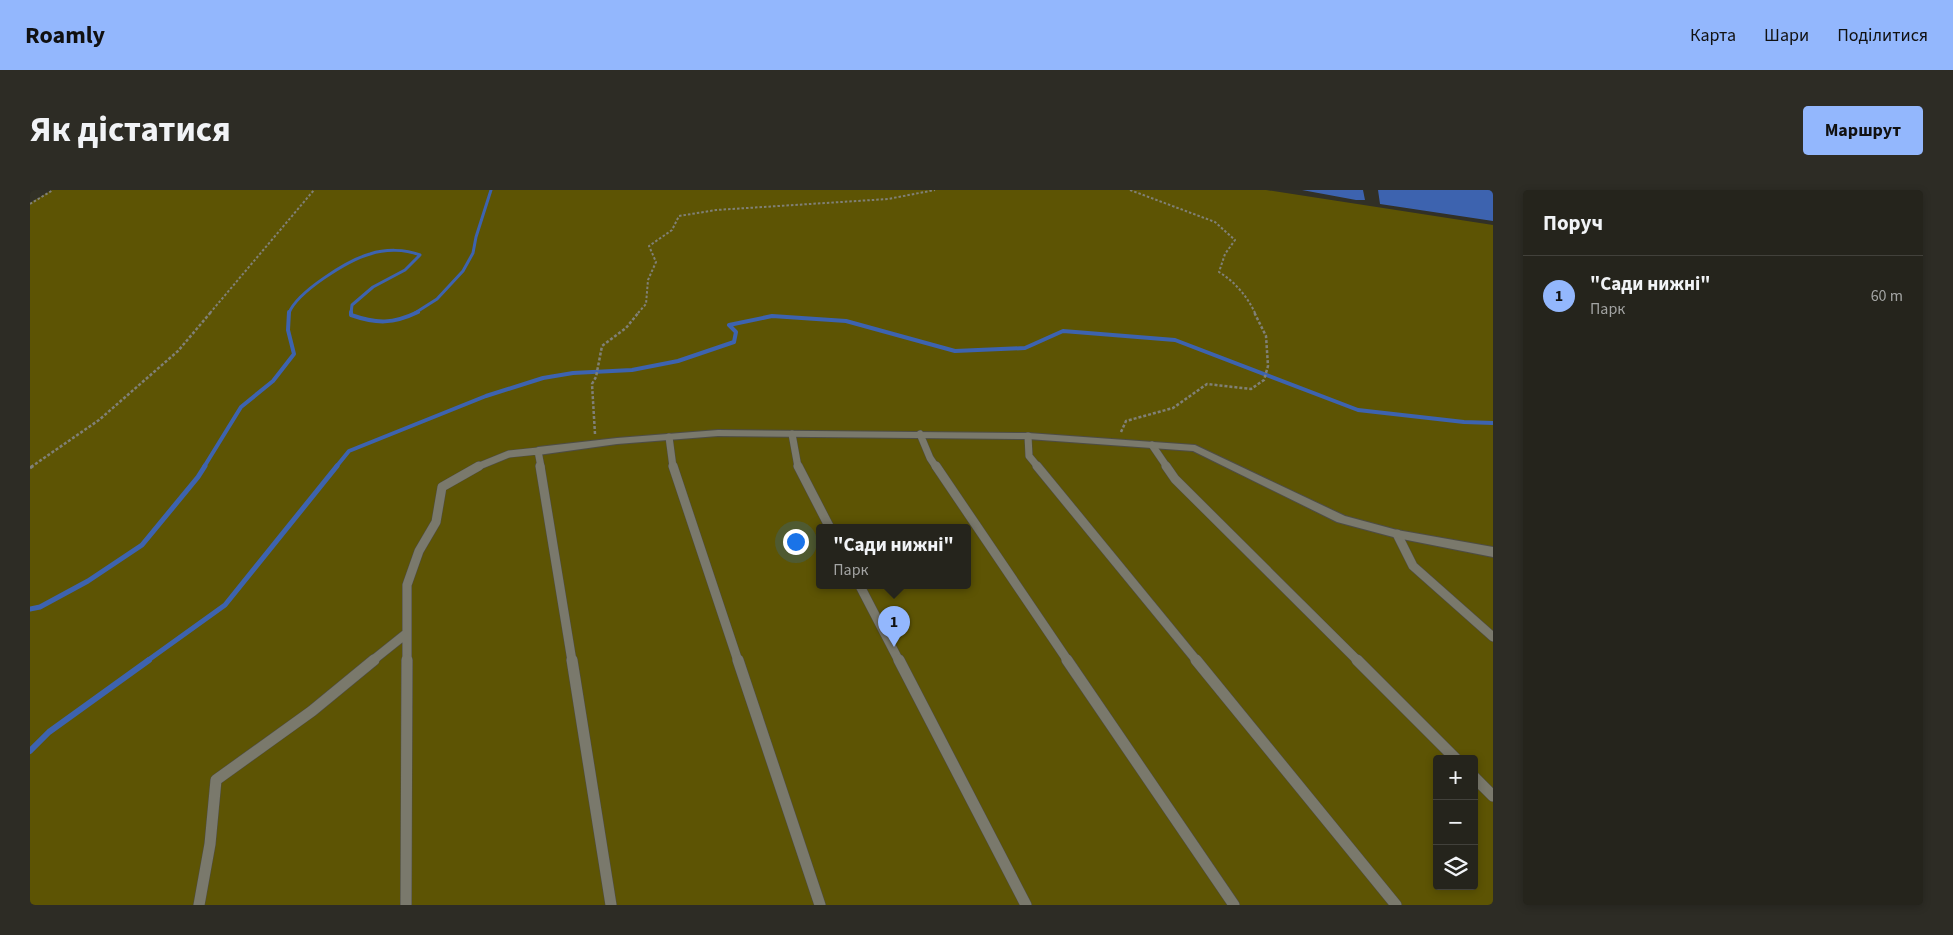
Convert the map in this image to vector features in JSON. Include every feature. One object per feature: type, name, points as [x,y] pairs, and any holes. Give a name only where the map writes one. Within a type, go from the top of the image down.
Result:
[{"type":"street","points":[[538,451],[718,433],[1028,436],[1195,448],[1341,519],[1397,534],[1493,552]]},
{"type":"lane","points":[[792,434],[796,463],[828,524]]},
{"type":"lane","points":[[920,434],[930,458],[1234,905]]},
{"type":"lane","points":[[1028,436],[1029,456],[1396,905]]},
{"type":"lane","points":[[669,437],[672,468],[820,905]]},
{"type":"lane","points":[[1152,445],[1175,479],[1452,755]]},
{"type":"lane","points":[[406,905],[407,585],[419,551],[436,522],[442,487],[485,463],[509,454],[538,451],[611,905]]},
{"type":"lane","points":[[1397,534],[1412,566],[1493,637]]},
{"type":"lane","points":[[862,589],[1026,905]]},
{"type":"lane","points":[[199,905],[210,844],[216,780],[312,711],[407,633]]},
{"type":"lane","points":[[1478,781],[1493,796]]},
{"type":"path","points":[[30,204],[53,190]]},
{"type":"path","points":[[30,468],[99,420],[178,351],[314,190]]},
{"type":"path","points":[[596,444],[592,384],[596,377],[602,346],[626,328],[646,304],[648,280],[656,262],[648,246],[672,230],[679,216],[716,210],[888,199],[935,190]]},
{"type":"path","points":[[1117,442],[1126,421],[1173,408],[1207,384],[1251,389],[1264,380],[1268,366],[1266,336],[1249,301],[1230,279],[1219,272],[1225,254],[1234,240],[1214,222],[1130,190]]},
{"type":"shaded area","points":[[52,190],[1266,190],[1493,225],[1493,905],[30,905],[30,203]]},
{"type":"water","points":[[1302,190],[1363,190],[1365,200],[1356,200]]},
{"type":"water","points":[[1378,190],[1493,190],[1493,221],[1380,204]]},
{"type":"waterway","points":[[415,313],[437,299],[463,271],[473,253],[476,237],[491,190]]},
{"type":"waterway","points":[[289,313],[294,305],[312,287],[361,257],[376,252],[388,251],[402,251],[420,255],[405,270],[373,287],[352,305],[351,313]]},
{"type":"waterway","points":[[204,467],[241,407],[273,381],[294,354],[288,330],[289,312]]},
{"type":"waterway","points":[[351,313],[351,315],[369,320],[393,321],[418,312]]},
{"type":"waterway","points":[[336,467],[349,451],[486,396],[543,378],[573,373],[632,370],[678,361],[734,342],[736,332],[729,325],[772,316],[846,321],[955,351],[1025,348],[1063,331],[1175,340],[1358,410],[1464,422],[1493,423]]},
{"type":"waterway","points":[[30,609],[40,607],[88,581],[142,545],[205,466]]},
{"type":"waterway","points":[[147,661],[225,605],[337,466]]},
{"type":"waterway","points":[[30,751],[49,732],[149,660]]},
{"type":"place","name":"\"Сади нижні\"","points":[[894,647]]}]
